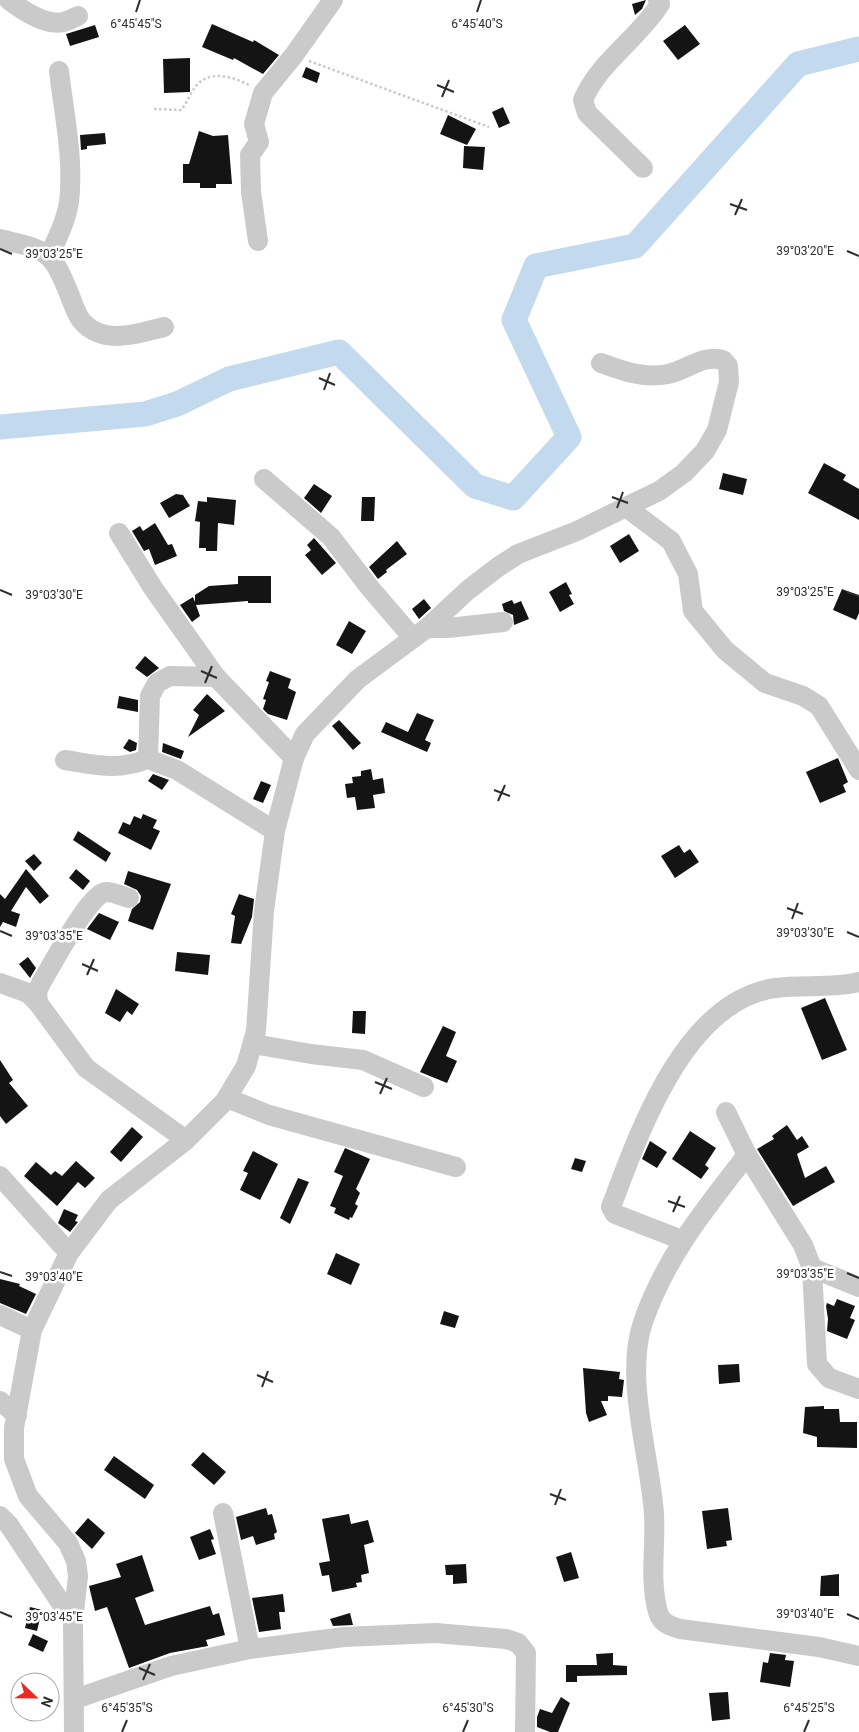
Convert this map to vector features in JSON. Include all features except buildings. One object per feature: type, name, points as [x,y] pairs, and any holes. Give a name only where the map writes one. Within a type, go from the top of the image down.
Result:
[{"type":"street","points":[[10,0],[24,10],[49,21],[62,23],[78,16]]},
{"type":"street","points":[[258,241],[251,192],[250,155],[259,142],[254,124],[263,93],[294,55],[333,0]]},
{"type":"street","points":[[642,168],[587,113],[583,100],[590,83],[651,19],[660,4],[658,0]]},
{"type":"street","points":[[49,256],[63,224],[69,202],[69,150],[58,71]]},
{"type":"street","points":[[0,239],[38,250],[49,256],[58,267],[80,319],[90,328],[102,334],[116,336],[136,334],[164,327]]},
{"type":"street","points":[[74,1732],[73,1621],[78,1576],[76,1561],[68,1543],[28,1496],[14,1459],[10,1421],[32,1330],[69,1253],[109,1200],[186,1140],[227,1098],[246,1066],[254,1044],[264,911],[275,831],[294,758],[305,734],[330,705],[358,679],[420,633],[468,590],[518,554],[577,530],[659,491],[684,474],[705,451],[717,430],[729,382],[728,366],[723,360],[705,359],[670,374],[652,376],[632,374],[601,363]]},
{"type":"street","points":[[264,479],[331,537],[370,588],[420,633]]},
{"type":"street","points":[[626,507],[671,541],[688,574],[693,611],[725,650],[765,683],[803,696],[819,706],[859,770]]},
{"type":"street","points":[[119,533],[153,588],[216,677],[294,758]]},
{"type":"street","points":[[420,633],[503,622]]},
{"type":"street","points":[[148,759],[150,696],[157,683],[170,676],[216,677]]},
{"type":"street","points":[[65,760],[114,767],[129,766],[148,759],[177,770],[275,831]]},
{"type":"street","points":[[38,1003],[37,992],[41,983],[86,908],[100,894],[106,892],[129,898]]},
{"type":"street","points":[[682,1240],[615,1214],[611,1208],[629,1160],[656,1098],[682,1055],[718,1014],[731,1004],[747,996],[775,988],[842,987],[859,982]]},
{"type":"street","points":[[0,983],[28,994],[38,1003],[86,1068],[186,1140]]},
{"type":"street","points":[[254,1044],[311,1054],[363,1060],[424,1086]]},
{"type":"street","points":[[227,1098],[268,1115],[456,1167]]},
{"type":"street","points":[[726,1112],[747,1155],[803,1245],[812,1268],[817,1364],[829,1378],[859,1389]]},
{"type":"street","points":[[747,1155],[682,1240],[645,1316],[638,1354],[637,1398],[654,1514],[652,1566],[658,1613],[666,1624],[680,1630],[819,1647],[859,1656]]},
{"type":"street","points":[[0,1176],[69,1253]]},
{"type":"street","points":[[812,1268],[859,1287]]},
{"type":"street","points":[[0,1316],[32,1330]]},
{"type":"street","points":[[0,1401],[10,1421]]},
{"type":"street","points":[[223,1513],[250,1649]]},
{"type":"street","points":[[0,1516],[9,1526],[73,1621]]},
{"type":"street","points":[[75,1699],[171,1666],[250,1649],[344,1637],[436,1633],[506,1639],[518,1643],[526,1653],[525,1732]]},
{"type":"path","points":[[294,55],[489,127]]},
{"type":"path","points":[[154,110],[180,110],[200,82],[220,76],[235,78],[263,93]]},
{"type":"waterway","points":[[0,427],[145,414],[177,404],[229,379],[339,352],[475,486],[513,498],[569,437],[514,320],[536,266],[635,246],[798,64],[859,49]]}]
